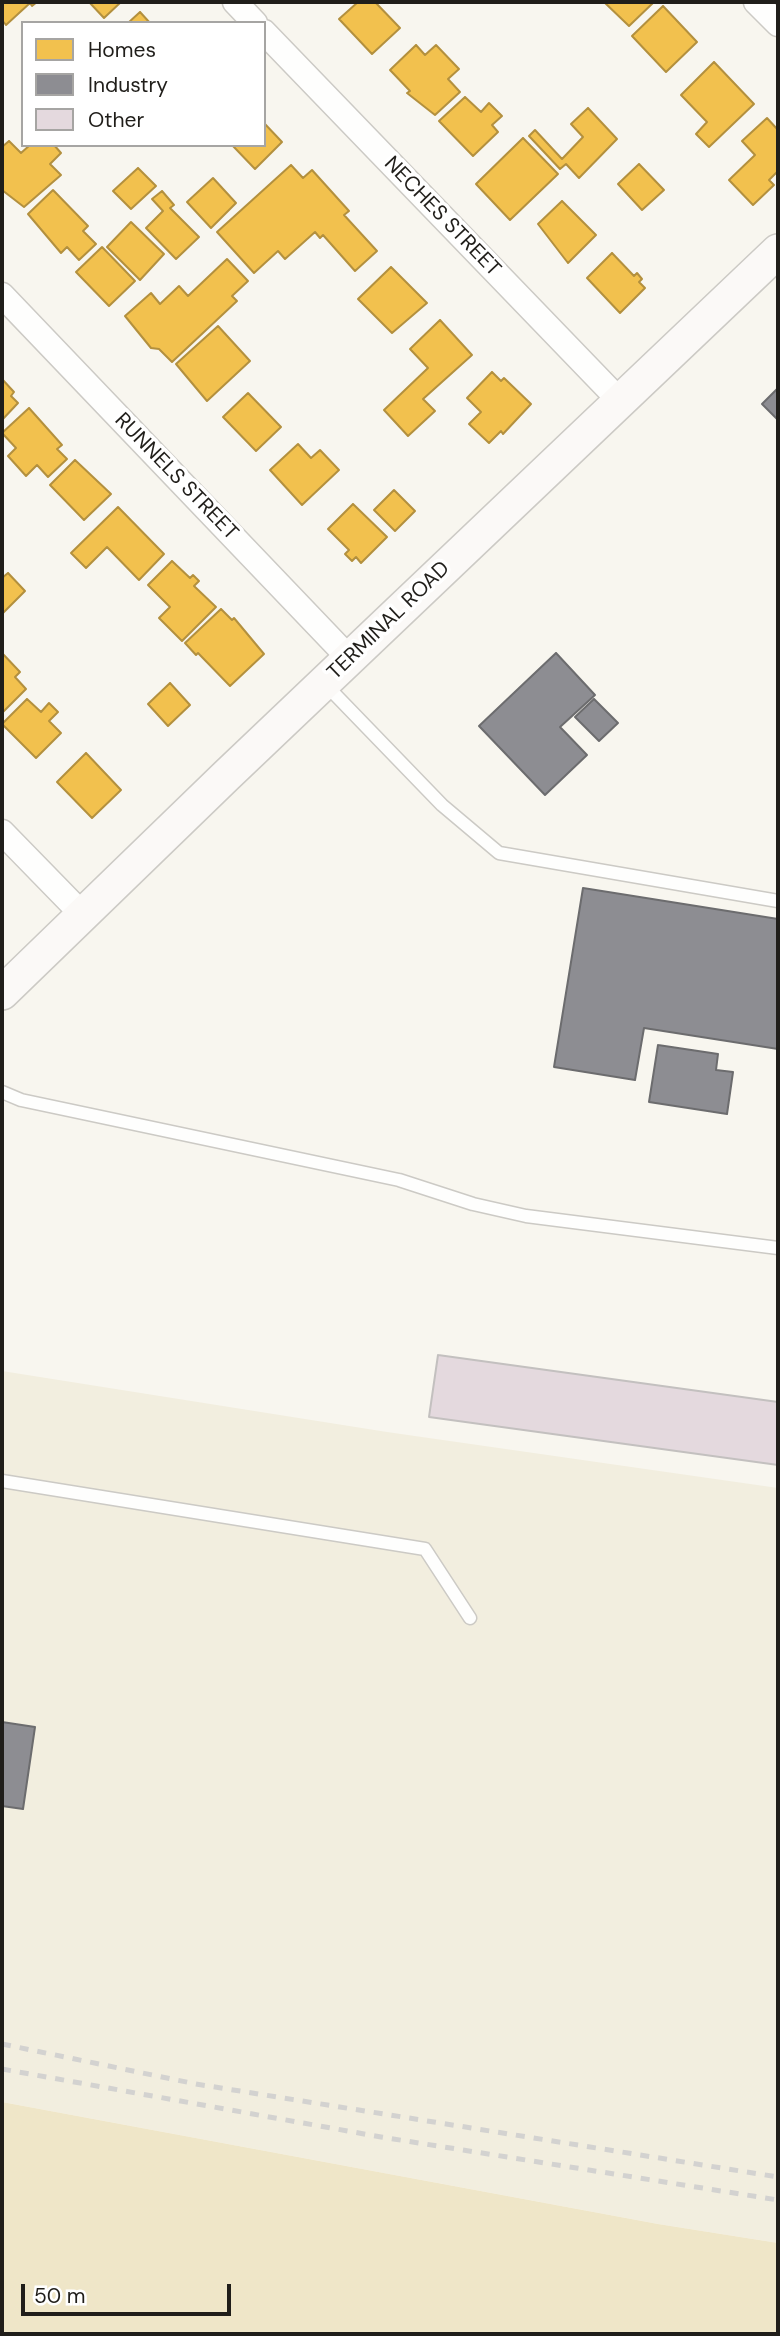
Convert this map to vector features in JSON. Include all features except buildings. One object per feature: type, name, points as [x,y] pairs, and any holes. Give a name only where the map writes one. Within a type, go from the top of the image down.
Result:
[{"type":"main road","name":"TERMINAL ROAD","points":[[2,993],[349,658],[778,251]]},
{"type":"street","points":[[235,2],[253,21]]},
{"type":"street","points":[[756,2],[778,24]]},
{"type":"street","name":"NECHES STREET","points":[[266,34],[620,401]]},
{"type":"street","name":"RUNNELS STREET","points":[[2,295],[349,658]]},
{"type":"street","points":[[2,832],[82,914]]},
{"type":"lane","points":[[324,682],[442,806],[499,853],[778,901]]},
{"type":"lane","points":[[2,1092],[21,1100],[399,1180],[473,1205],[526,1216],[778,1248]]},
{"type":"lane","points":[[2,1481],[425,1549],[470,1618]]},
{"type":"shaded area","points":[[2,1371],[387,1432],[778,1488],[778,2243],[658,2224],[2,2102]]},
{"type":"shaded area","points":[[2,2102],[658,2224],[778,2243],[778,2334],[2,2334]]},
{"type":"railway","points":[[2,2044],[196,2084],[778,2177]]},
{"type":"railway","points":[[2,2069],[381,2137],[778,2200]]}]
